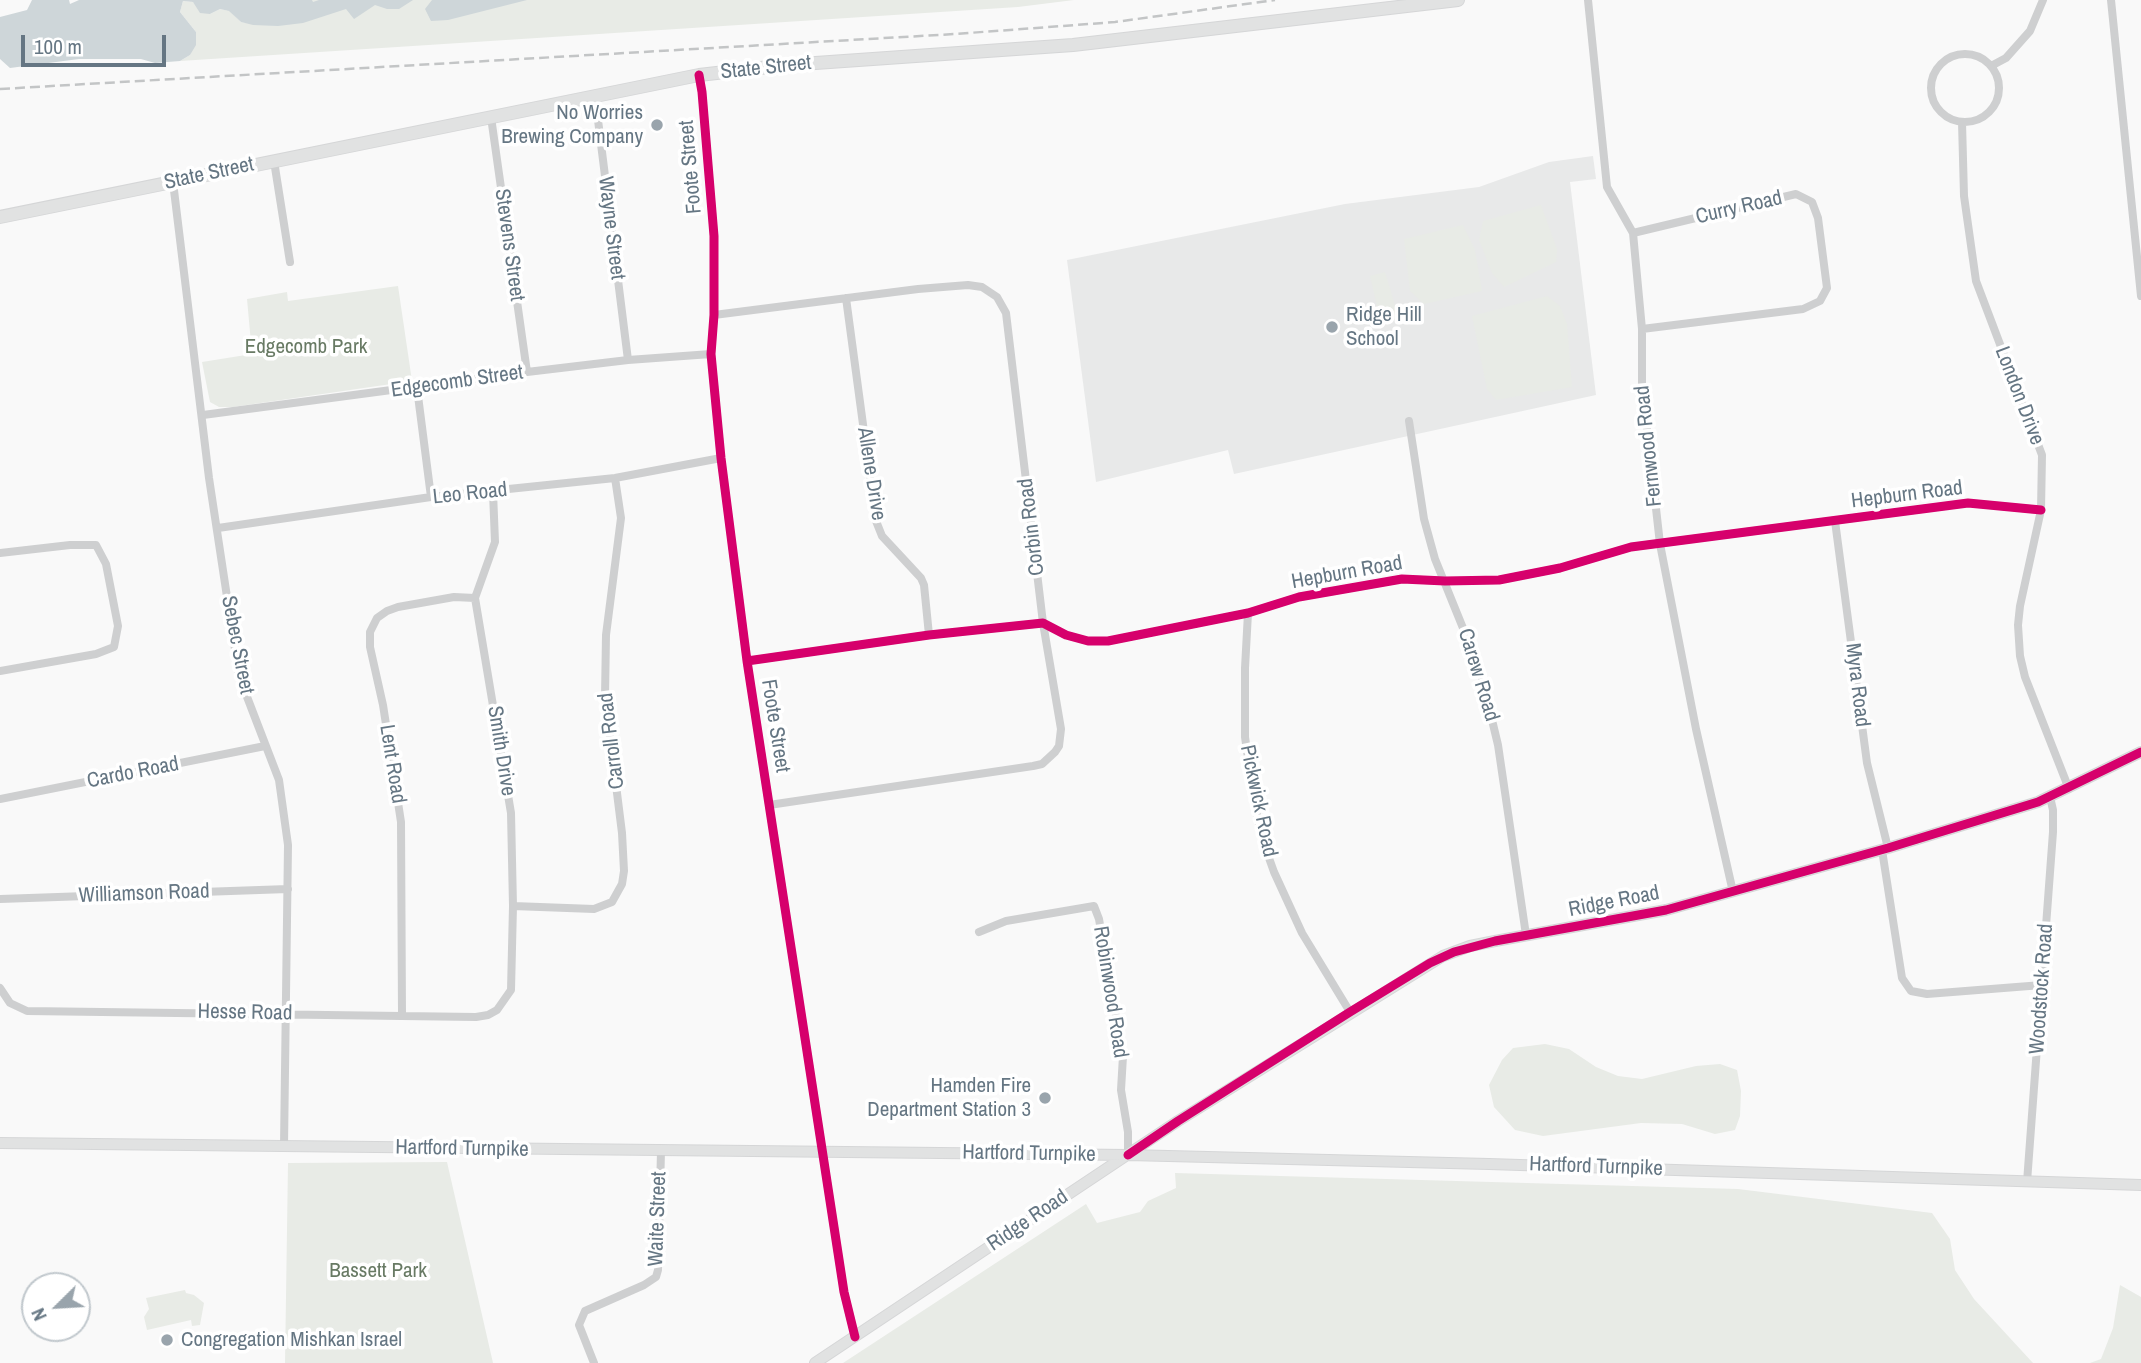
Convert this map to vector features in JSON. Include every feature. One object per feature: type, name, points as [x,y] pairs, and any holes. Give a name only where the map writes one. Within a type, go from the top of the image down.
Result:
[{"type":"main road","name":"State Street","points":[[0,217],[699,75],[787,65],[1122,41],[1458,0]]},
{"type":"main road","name":"Ridge Road","points":[[815,1363],[1178,1121],[1443,956],[1470,946],[1652,913],[1885,849],[2050,797],[2141,752]]},
{"type":"main road","name":"Hartford Turnpike","points":[[0,1143],[1128,1155],[2141,1185]]},
{"type":"street","name":"Fernwood Road","points":[[1588,0],[1607,187],[1633,233],[1642,329],[1642,384],[1660,544],[1696,729],[1733,892]]},
{"type":"street","points":[[1991,66],[2006,58],[2030,31],[2042,0]]},
{"type":"street","points":[[2111,0],[2141,296]]},
{"type":"street","points":[[1961,54],[1972,55],[1991,66],[1999,84],[1995,104],[1982,118],[1962,122],[1952,119],[1936,104],[1932,83],[1942,64],[1961,54]]},
{"type":"street","name":"Foote Street","points":[[699,75],[714,236],[715,315],[712,354],[747,662],[844,1292],[855,1337]]},
{"type":"street","name":"Wayne Street","points":[[595,96],[628,360]]},
{"type":"street","name":"Stevens Street","points":[[491,117],[527,372]]},
{"type":"street","name":"London Drive","points":[[1962,122],[1964,196],[1976,281],[2042,455],[2041,510],[2033,554],[2022,589],[2018,625],[2019,648],[2025,677],[2068,789]]},
{"type":"street","points":[[274,161],[290,262]]},
{"type":"street","name":"Sebec Street","points":[[173,182],[209,478],[239,676],[279,780],[288,845],[284,1146]]},
{"type":"street","name":"Curry Road","points":[[1633,233],[1796,194],[1812,202],[1818,218],[1827,288],[1821,301],[1803,309],[1642,329]]},
{"type":"street","name":"Corbin Road","points":[[715,315],[968,285],[990,290],[1003,304],[1043,623],[1061,729],[1059,746],[1042,764],[769,805]]},
{"type":"street","name":"Allene Drive","points":[[846,298],[876,521],[882,536],[921,578],[929,635]]},
{"type":"street","name":"Edgecomb Street","points":[[203,415],[527,372],[628,360],[712,354]]},
{"type":"street","points":[[417,388],[431,497]]},
{"type":"street","name":"Carew Road","points":[[1409,421],[1424,519],[1480,670],[1498,746],[1527,935]]},
{"type":"street","name":"Leo Road","points":[[218,528],[431,497],[615,478],[722,458]]},
{"type":"street","name":"Carroll Road","points":[[513,906],[594,909],[612,902],[622,884],[622,833],[605,697],[606,635],[621,519],[615,478]]},
{"type":"street","name":"Smith Drive","points":[[493,492],[495,542],[475,598],[511,813],[511,990],[497,1010]]},
{"type":"street","name":"Hepburn Road","points":[[1043,623],[1066,635],[1088,641],[1108,641],[1248,613],[1299,597],[1402,579],[1499,580],[1560,568],[1631,547],[1968,503],[2041,510]]},
{"type":"street","name":"Myra Road","points":[[1835,521],[1867,763],[1885,849],[1902,978],[1911,991],[1927,994],[2042,985]]},
{"type":"street","points":[[0,553],[70,545],[96,545],[106,564],[118,626],[114,647],[96,654],[0,671]]},
{"type":"street","name":"Lent Road","points":[[402,1015],[401,822],[383,705],[370,647],[370,632],[377,618],[398,607],[454,597],[475,598]]},
{"type":"street","name":"Pickwick Road","points":[[1248,613],[1244,691],[1245,737],[1255,807],[1264,844],[1292,912],[1350,1012]]},
{"type":"street","points":[[747,662],[929,635],[1043,623]]},
{"type":"street","name":"Cardo Road","points":[[0,799],[265,746]]},
{"type":"street","name":"Woodstock Road","points":[[2027,1182],[2053,832],[2050,797]]},
{"type":"street","name":"Williamson Road","points":[[0,899],[288,889]]},
{"type":"street","name":"Robinwood Road","points":[[979,932],[1006,921],[1094,906],[1099,919],[1123,1056],[1121,1090],[1128,1132],[1128,1155]]},
{"type":"street","name":"Hesse Road","points":[[0,988],[10,1003],[27,1011],[476,1017],[497,1010]]},
{"type":"street","name":"Waite Street","points":[[594,1363],[579,1325],[585,1311],[656,1278],[661,1151]]},
{"type":"shaded area","points":[[32,0],[69,0],[70,4],[79,0],[413,0],[399,9],[375,5],[354,19],[346,9],[303,23],[278,26],[241,22],[229,11],[220,9],[210,14],[200,13],[193,2],[183,1],[180,12],[196,32],[196,45],[190,55],[180,61],[155,63],[141,59],[79,59],[10,68],[0,59],[0,17],[27,10]]},
{"type":"shaded area","points":[[432,0],[527,0],[448,20],[431,21],[425,9]]},
{"type":"shaded area","name":"Ridge Hill School","points":[[1593,156],[1596,179],[1570,182],[1596,395],[1234,474],[1228,450],[1096,482],[1067,260],[1345,204],[1479,187],[1549,162]]},
{"type":"green space","points":[[245,0],[1074,0],[1018,7],[180,61],[190,55],[196,32],[180,12],[183,1],[193,2],[210,14],[220,9],[230,11],[241,22],[259,25]]},
{"type":"green space","points":[[1541,205],[1557,249],[1556,262],[1504,287],[1492,273],[1479,240],[1483,221]]},
{"type":"green space","points":[[1463,225],[1475,250],[1482,291],[1424,304],[1410,291],[1404,239]]},
{"type":"green space","points":[[1385,272],[1399,319],[1381,323],[1370,276]]},
{"type":"green space","name":"Edgecomb Park","points":[[398,286],[412,381],[233,407],[219,407],[210,402],[202,362],[252,354],[247,299],[287,292],[288,301]]},
{"type":"green space","points":[[1547,296],[1560,306],[1567,324],[1572,387],[1496,400],[1487,389],[1472,316]]},
{"type":"green space","points":[[1545,1044],[1569,1049],[1596,1067],[1618,1076],[1642,1079],[1696,1066],[1720,1064],[1737,1070],[1741,1091],[1740,1116],[1735,1130],[1715,1134],[1682,1124],[1641,1123],[1543,1136],[1515,1130],[1494,1107],[1489,1085],[1502,1060],[1513,1048]]},
{"type":"green space","name":"Bassett Park","points":[[447,1162],[493,1363],[285,1363],[288,1163]]},
{"type":"green space","points":[[1175,1173],[1738,1189],[1932,1213],[1950,1239],[1955,1270],[1974,1299],[2033,1363],[843,1363],[1086,1204],[1097,1223],[1140,1212],[1148,1201],[1176,1188]]},
{"type":"green space","points":[[2120,1285],[2141,1297],[2141,1363],[2090,1363],[2101,1359],[2113,1328]]},
{"type":"green space","points":[[185,1290],[204,1303],[200,1325],[192,1326],[191,1320],[147,1330],[144,1317],[149,1309],[146,1298]]},
{"type":"railway","points":[[0,89],[955,34],[1115,22],[1275,0]]},
{"type":"cycle path","points":[[699,75],[714,236],[711,354],[721,458],[747,661],[844,1292],[855,1337]]},
{"type":"cycle path","points":[[747,661],[929,635],[1043,623],[1066,635],[1088,641],[1108,641],[1248,613],[1299,597],[1402,579],[1499,580],[1560,568],[1631,547],[1968,503],[2041,510]]},
{"type":"cycle path","points":[[1128,1155],[1350,1012],[1430,963],[1454,952],[1495,941],[1666,910],[1888,848],[2038,802],[2141,752]]},
{"type":"place","name":"No Worries Brewing Company","points":[[657,125]]},
{"type":"place","name":"Ridge Hill School","points":[[1332,327]]},
{"type":"place","name":"Hamden Fire Department Station 3","points":[[1045,1098]]},
{"type":"place","name":"Congregation Mishkan Israel","points":[[167,1340]]}]
